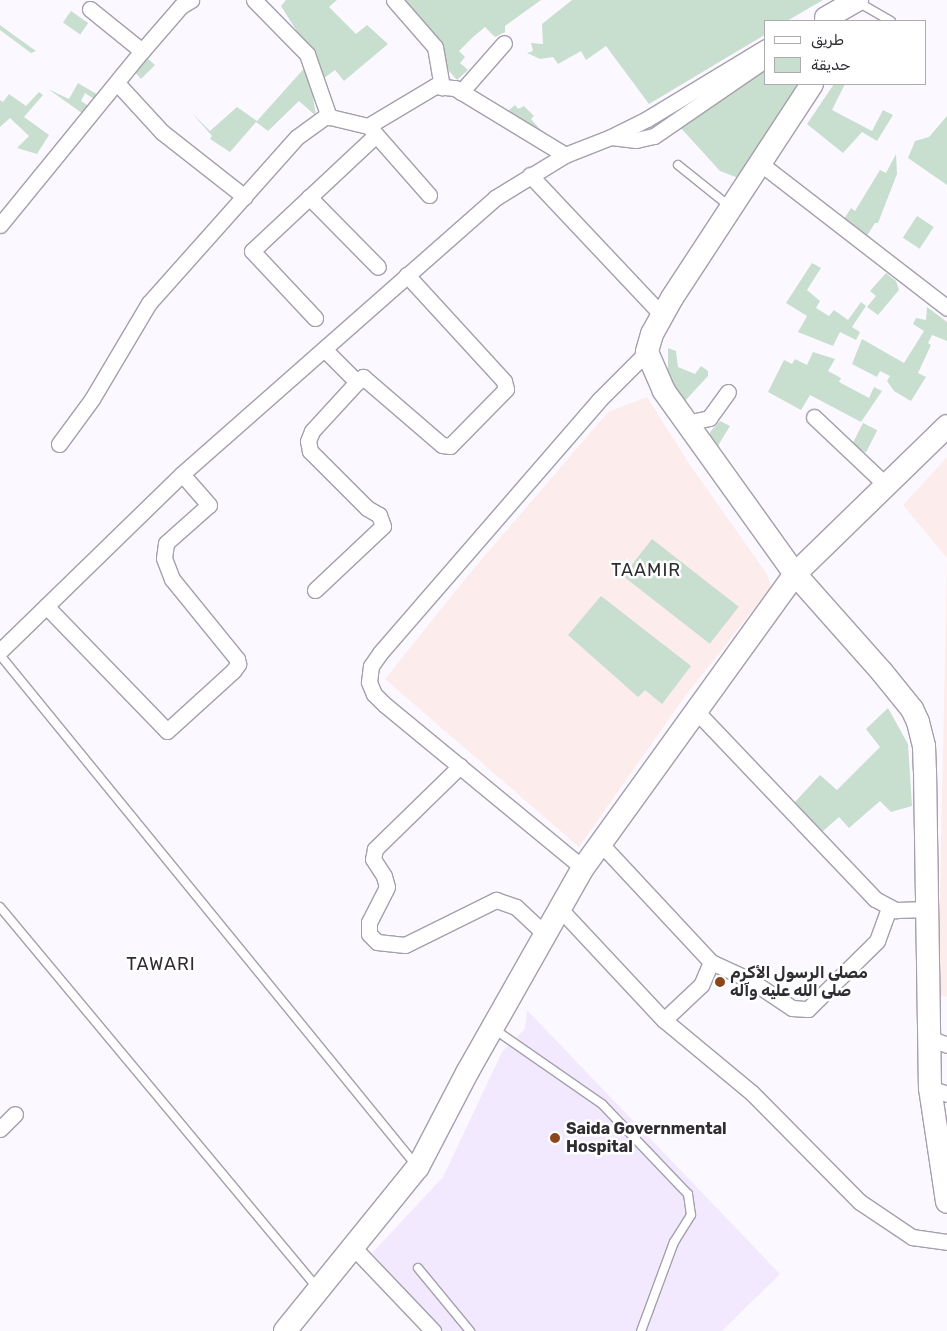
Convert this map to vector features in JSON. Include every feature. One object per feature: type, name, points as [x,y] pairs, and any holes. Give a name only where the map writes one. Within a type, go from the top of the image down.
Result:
[{"type":"street","points":[[0,225],[142,51],[181,6],[191,0]]},
{"type":"street","points":[[254,0],[307,54],[329,117]]},
{"type":"street","points":[[394,0],[435,47],[442,87]]},
{"type":"street","points":[[823,20],[859,7]]},
{"type":"street","points":[[90,9],[142,51]]},
{"type":"street","points":[[461,92],[504,43]]},
{"type":"street","points":[[0,653],[182,474],[495,198],[565,155],[611,137],[764,49]]},
{"type":"street","points":[[611,137],[636,140],[654,136],[764,60]]},
{"type":"street","points":[[116,83],[162,132],[245,197]]},
{"type":"street","points":[[583,868],[374,694],[369,682],[371,666],[606,393],[647,352],[662,315],[731,208],[762,164],[811,85]]},
{"type":"street","points":[[315,318],[252,250],[309,197],[372,130],[415,96],[435,86],[461,92],[565,155]]},
{"type":"street","points":[[59,444],[92,399],[149,304],[297,137],[329,117],[372,130],[429,194]]},
{"type":"street","points":[[762,164],[947,308]]},
{"type":"street","points":[[530,175],[662,315]]},
{"type":"street","points":[[309,197],[378,267]]},
{"type":"street","points":[[315,590],[383,526],[379,514],[367,508],[310,451],[308,441],[312,431],[358,382],[364,378],[442,445],[450,446],[506,389],[504,381],[407,276]]},
{"type":"street","points":[[324,349],[358,382]]},
{"type":"street","points":[[647,352],[664,391],[796,574],[882,672],[912,709],[918,722],[924,746],[928,909],[947,1202]]},
{"type":"street","points":[[686,423],[709,418],[728,392]]},
{"type":"street","points":[[814,417],[887,486]]},
{"type":"street","points":[[284,1331],[320,1290],[418,1167],[492,1027],[561,910],[583,868],[796,574],[940,436]]},
{"type":"street","points":[[46,606],[167,731],[232,671],[238,664],[237,659],[172,579],[164,558],[166,543],[209,505],[182,474]]},
{"type":"street","points":[[696,711],[854,881],[890,908],[928,909]]},
{"type":"street","points":[[460,766],[376,849],[373,859],[384,876],[387,887],[370,922],[369,934],[376,942],[405,945],[496,900],[516,907],[546,935]]},
{"type":"street","points":[[601,844],[711,962],[750,980],[792,1008],[808,1009],[878,941],[890,908]]},
{"type":"street","points":[[561,910],[664,1020],[752,1094],[880,1218],[912,1237],[947,1242]]},
{"type":"street","points":[[664,1020],[701,985],[711,962]]},
{"type":"street","points":[[0,1129],[16,1114]]},
{"type":"street","points":[[354,1248],[433,1331]]},
{"type":"lane","points":[[859,7],[890,20]]},
{"type":"lane","points":[[678,165],[731,208]]},
{"type":"lane","points":[[0,653],[418,1167]]},
{"type":"lane","points":[[0,907],[320,1290]]},
{"type":"lane","points":[[492,1027],[602,1104],[688,1194],[692,1215],[674,1242],[640,1331]]},
{"type":"lane","points":[[418,1268],[470,1331]]},
{"type":"shaded area","points":[[647,397],[690,465],[767,574],[771,587],[683,699],[579,847],[385,679],[470,573],[608,412]]},
{"type":"shaded area","points":[[947,457],[947,558],[903,505]]},
{"type":"shaded area","points":[[947,558],[947,997],[938,994]]},
{"type":"shaded area","name":"Saida Governmental Hospital","points":[[527,1010],[780,1274],[722,1331],[442,1331],[372,1253],[443,1177],[502,1052],[525,1029]]},
{"type":"green space","points":[[286,0],[337,0],[329,7],[356,34],[367,25],[388,44],[344,81],[335,70],[320,81],[303,41],[281,6]]},
{"type":"green space","points":[[387,0],[541,0],[505,26],[505,32],[495,37],[485,27],[473,37],[459,51],[465,57],[460,63],[468,70],[457,80]]},
{"type":"green space","points":[[572,0],[823,0],[789,20],[764,20],[764,35],[649,104],[606,46],[586,60],[581,51],[558,64],[553,57],[540,59],[527,53],[533,51],[531,43],[543,44],[542,24]]},
{"type":"green space","points":[[71,11],[88,23],[80,35],[63,22]]},
{"type":"green space","points":[[0,25],[36,51],[31,53],[0,30]]},
{"type":"green space","points":[[146,57],[155,65],[141,79],[134,71]]},
{"type":"green space","points":[[308,64],[316,116],[299,101],[268,131],[256,122],[230,152],[210,139],[212,136],[192,113],[210,131],[237,107],[257,121]]},
{"type":"green space","points":[[764,69],[764,85],[803,85],[741,179],[720,171],[679,126]]},
{"type":"green space","points":[[78,83],[100,96],[97,101],[85,93],[81,101],[92,108],[86,116],[48,89],[69,99]]},
{"type":"green space","points":[[833,85],[844,85],[832,110],[872,131],[883,110],[893,115],[877,141],[862,132],[843,153],[807,124]]},
{"type":"green space","points":[[39,92],[43,95],[24,117],[49,135],[37,154],[17,148],[29,136],[10,118],[0,127],[0,100],[3,102],[9,94],[26,106]]},
{"type":"green space","points":[[515,105],[518,109],[524,106],[534,116],[531,119],[546,136],[508,111]]},
{"type":"green space","points":[[947,116],[947,185],[908,158],[915,141],[929,137]]},
{"type":"green space","points":[[896,154],[897,174],[878,223],[875,223],[865,239],[841,224],[851,208],[855,211],[880,170],[886,173]]},
{"type":"green space","points":[[917,216],[934,227],[920,249],[903,238]]},
{"type":"green space","points":[[812,263],[821,268],[807,290],[820,301],[816,308],[829,316],[834,310],[848,320],[861,302],[866,306],[852,327],[860,332],[856,340],[840,332],[833,346],[798,332],[807,316],[786,303]]},
{"type":"green space","points":[[886,273],[896,281],[899,290],[878,315],[867,307],[876,296],[870,291]]},
{"type":"green space","points":[[927,307],[947,322],[947,341],[932,335],[928,343],[931,345],[918,373],[926,377],[911,401],[894,391],[887,381],[890,376],[880,371],[877,377],[852,364],[862,339],[904,363],[924,331],[913,324],[916,318],[926,320]]},
{"type":"green space","points":[[668,348],[676,351],[678,367],[695,374],[701,366],[708,371],[708,376],[684,402],[668,383]]},
{"type":"green space","points":[[813,352],[835,359],[828,371],[841,378],[839,382],[869,398],[874,387],[882,391],[861,422],[810,395],[801,410],[768,392],[784,360],[792,364],[795,359],[807,365]]},
{"type":"green space","points":[[720,421],[730,426],[714,452],[708,445],[710,432]]},
{"type":"green space","points":[[863,423],[877,430],[866,453],[852,445]]},
{"type":"green space","points":[[652,539],[739,607],[710,644],[623,576]]},
{"type":"green space","points":[[601,596],[691,666],[662,704],[645,690],[638,697],[568,635]]},
{"type":"green space","points":[[888,708],[908,744],[912,806],[891,812],[880,801],[849,828],[839,817],[822,832],[794,803],[820,775],[837,790],[880,747],[866,729]]},
{"type":"place","name":"مصلى الرسول الأكرم صلى الله عليه وآله","points":[[720,982]]},
{"type":"place","name":"Saida Governmental Hospital","points":[[555,1138]]},
{"type":"district","name":"TAAMIR","points":[[646,570]]},
{"type":"district","name":"TAWARI","points":[[161,964]]}]
